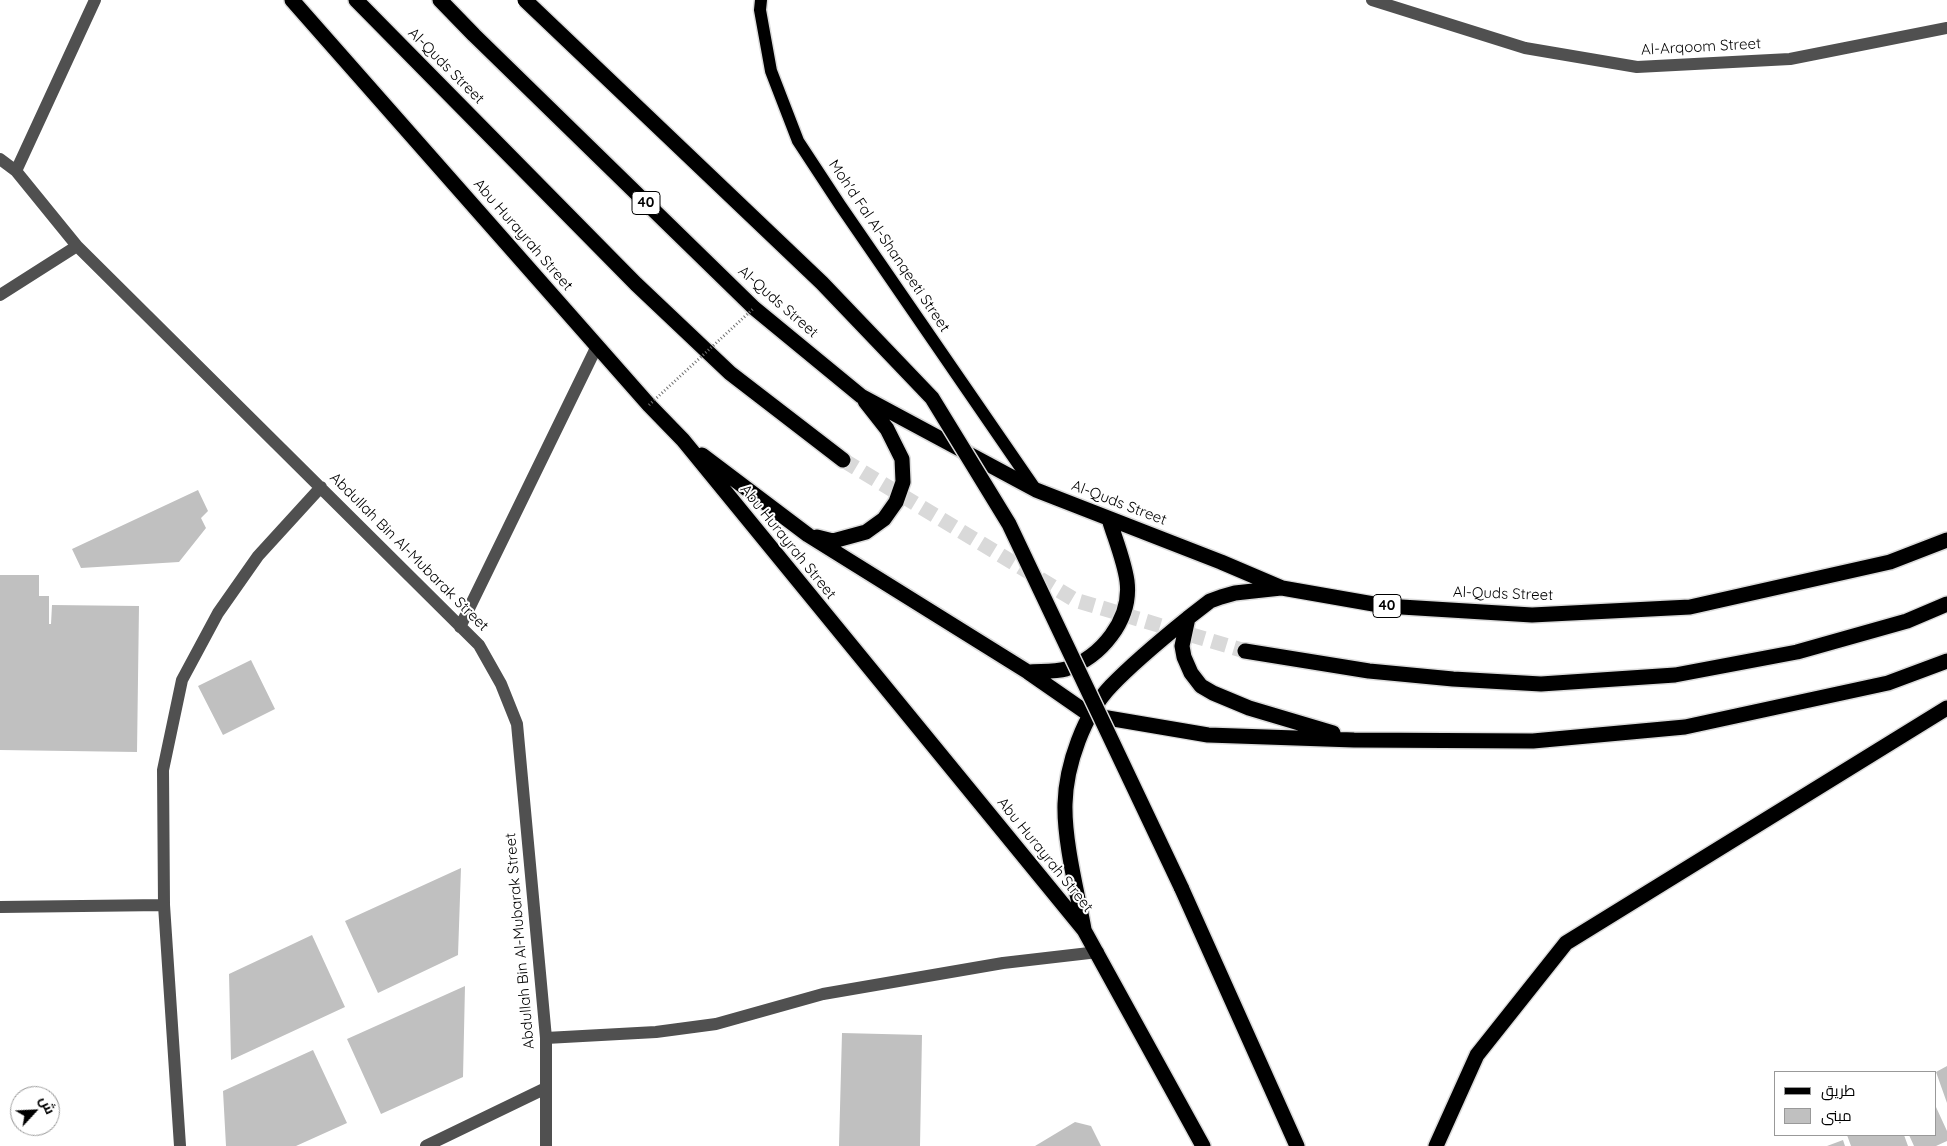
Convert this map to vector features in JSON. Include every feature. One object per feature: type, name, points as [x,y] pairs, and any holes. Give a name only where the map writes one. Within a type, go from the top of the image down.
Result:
[{"type":"highway","name":"Abu Hurayrah Street","points":[[292,0],[649,405],[683,440],[1084,930],[1098,952],[1203,1146]]},
{"type":"highway","name":"Al-Quds Street","points":[[356,0],[651,298],[730,373],[843,460]]},
{"type":"highway","name":"Al-Quds Street","points":[[440,0],[474,36],[754,308],[861,396],[1036,490],[1221,562],[1282,588],[1385,606],[1532,615],[1690,607],[1890,562],[1947,540]]},
{"type":"highway","points":[[525,0],[822,283],[932,398],[1009,524],[1181,887],[1297,1146]]},
{"type":"highway","points":[[808,535],[833,540],[866,532],[884,520],[896,502],[903,482],[902,459],[887,429],[861,396]]},
{"type":"highway","points":[[683,440],[808,535],[1028,672],[1090,715],[1208,735],[1354,740],[1533,742],[1684,727],[1888,682],[1947,661]]},
{"type":"highway","points":[[1028,672],[1064,670],[1081,663],[1094,654],[1116,630],[1124,613],[1127,582],[1109,519]]},
{"type":"highway","points":[[1084,930],[1066,832],[1065,806],[1066,786],[1074,756],[1090,715],[1110,687],[1210,601],[1235,593],[1282,588]]},
{"type":"highway","points":[[1245,651],[1369,671],[1453,680],[1541,684],[1674,676],[1798,652],[1907,621],[1947,604]]},
{"type":"highway","points":[[1188,618],[1182,646],[1184,657],[1191,673],[1201,686],[1249,708],[1354,740]]},
{"type":"highway","points":[[1436,1146],[1477,1055],[1566,943],[1947,708]]},
{"type":"main road","name":"Moh'd Fal Al-Shanqeeti Street","points":[[761,0],[760,10],[771,71],[798,141],[1036,490]]},
{"type":"street","points":[[16,172],[95,0]]},
{"type":"street","name":"Al-Arqoom Street","points":[[1372,0],[1525,48],[1638,67],[1790,59],[1947,28]]},
{"type":"street","name":"Abdullah Bin Al-Mubarak Street","points":[[0,160],[16,172],[77,246],[460,626],[479,646],[501,684],[518,724],[546,1038],[546,1146]]},
{"type":"street","points":[[0,295],[77,246]]},
{"type":"street","points":[[460,626],[597,346]]},
{"type":"street","points":[[180,1146],[164,905],[163,770],[182,680],[218,613],[258,556],[321,487]]},
{"type":"street","points":[[0,907],[164,905]]},
{"type":"street","points":[[546,1038],[656,1032],[716,1024],[823,994],[1003,963],[1098,952]]},
{"type":"street","points":[[426,1146],[546,1088]]},
{"type":"path","points":[[649,405],[754,308]]},
{"type":"building","points":[[198,490],[208,511],[201,518],[206,528],[179,562],[81,568],[72,549]]},
{"type":"building","points":[[0,575],[39,575],[39,596],[49,596],[49,624],[51,624],[52,605],[139,606],[137,752],[0,750]]},
{"type":"building","points":[[251,660],[275,709],[223,735],[198,686]]},
{"type":"building","points":[[461,868],[458,955],[378,993],[345,921]]},
{"type":"building","points":[[312,935],[345,1007],[231,1060],[229,974]]},
{"type":"building","points":[[465,986],[463,1077],[381,1114],[347,1039]]},
{"type":"building","points":[[842,1033],[922,1035],[920,1146],[839,1146]]},
{"type":"building","points":[[313,1050],[347,1123],[296,1146],[226,1146],[223,1091]]},
{"type":"building","points":[[1947,1066],[1947,1103],[1937,1075],[1937,1071]]},
{"type":"building","points":[[1937,1109],[1947,1131],[1947,1141],[1936,1146],[1914,1146],[1909,1136],[1937,1136]]},
{"type":"building","points":[[1075,1122],[1091,1126],[1101,1146],[1035,1146]]},
{"type":"building","points":[[1847,1136],[1904,1136],[1908,1146],[1851,1146]]},
{"type":"building","points":[[1843,1140],[1845,1146],[1827,1146]]},
{"type":"tunnel","points":[[843,460],[1075,600],[1245,651]]}]
